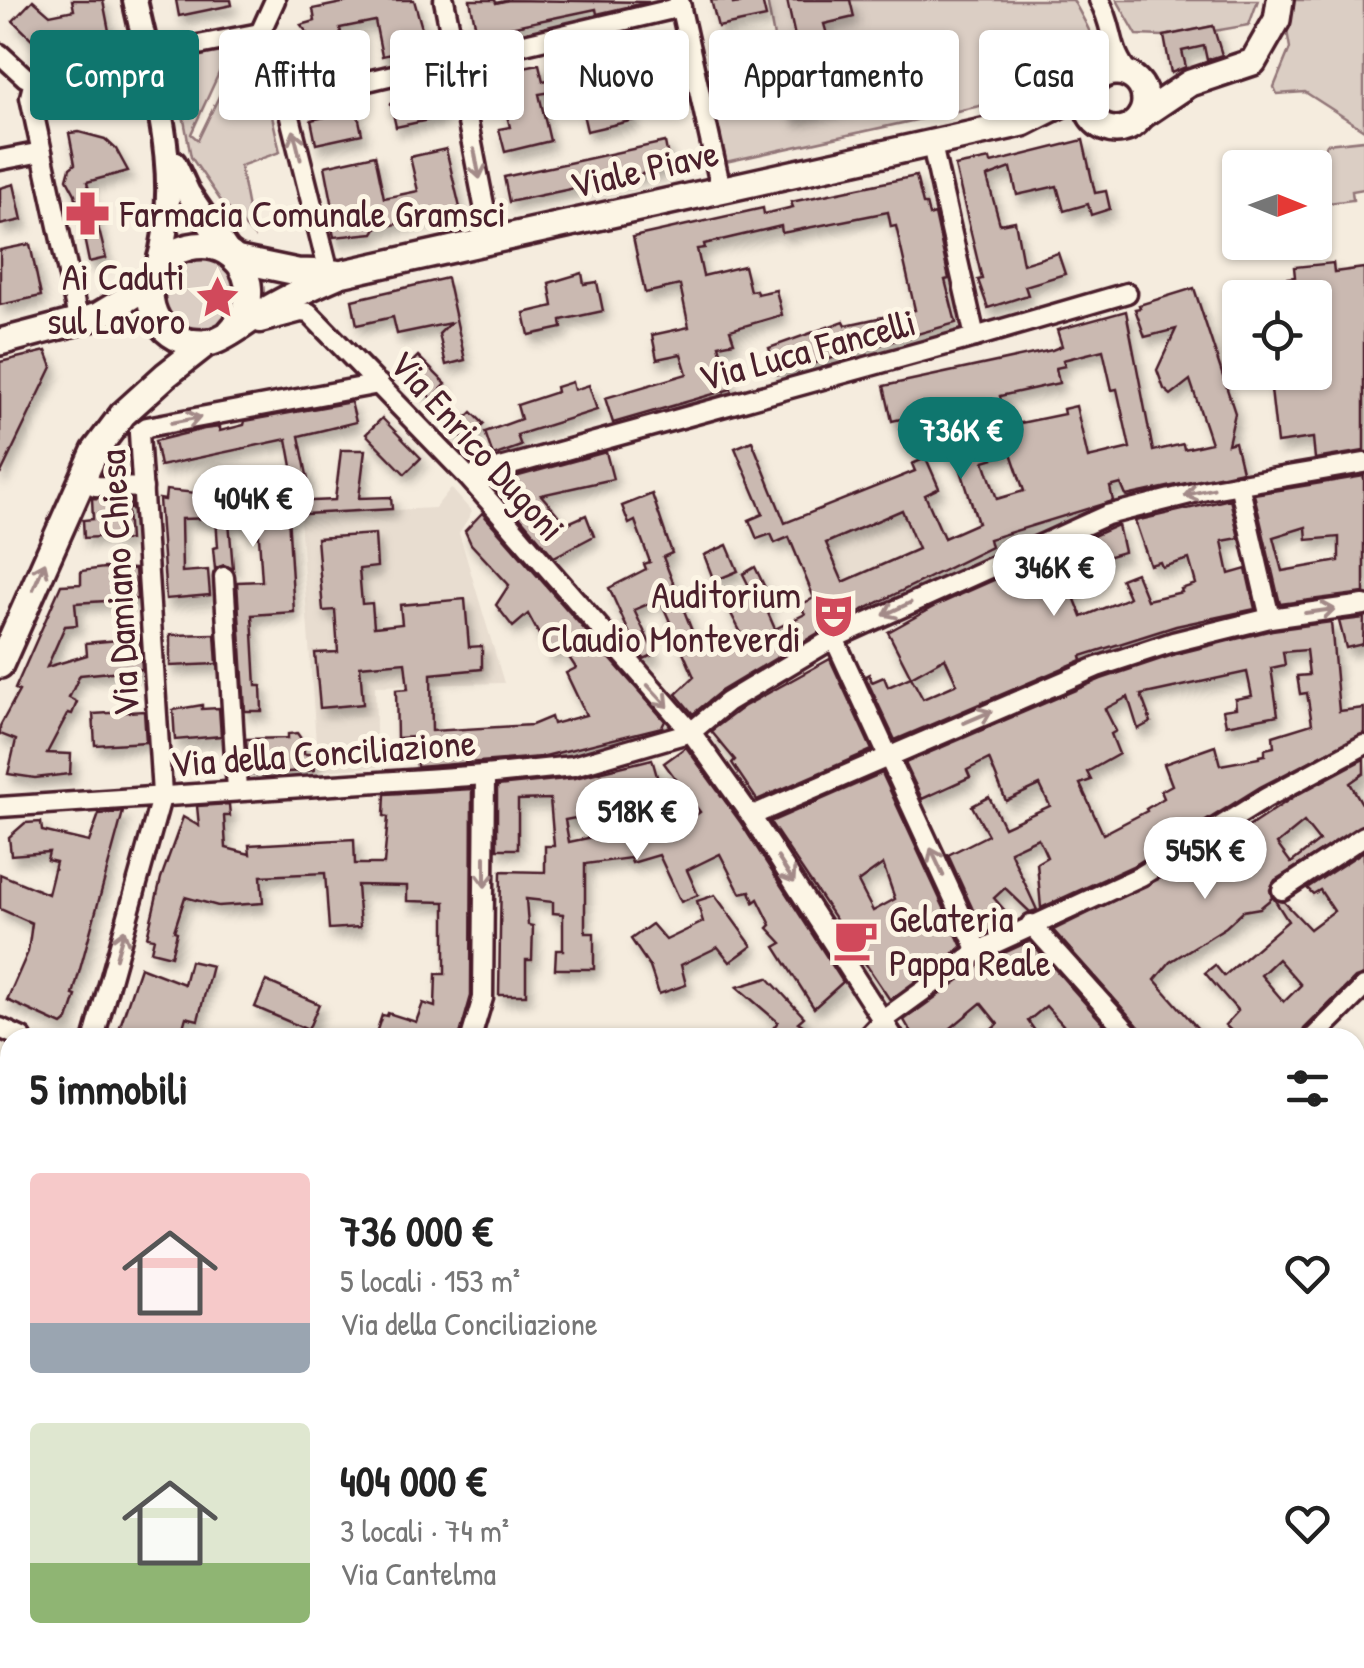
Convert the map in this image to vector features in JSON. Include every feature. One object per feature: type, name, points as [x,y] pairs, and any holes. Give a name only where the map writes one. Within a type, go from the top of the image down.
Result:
[{"type":"main road","points":[[1094,120],[1104,128],[1120,130],[1133,125],[1198,81],[1228,67],[1270,0]]},
{"type":"main road","points":[[1109,72],[1198,81],[1253,62],[1276,20],[1280,0]]},
{"type":"main road","points":[[1132,77],[1144,94],[1141,116]]},
{"type":"main road","points":[[1024,123],[1029,120]]},
{"type":"main road","points":[[1024,123],[1065,120]]},
{"type":"main road","name":"Viale Piave","points":[[334,273],[1024,123]]},
{"type":"main road","points":[[0,342],[98,316],[154,276],[178,249],[194,244],[214,246],[232,256],[296,272],[334,273]]},
{"type":"main road","points":[[0,665],[95,451],[123,414],[166,375],[243,318],[249,291],[246,275],[232,256]]},
{"type":"main road","points":[[154,276],[150,302],[162,326],[182,340],[219,337],[334,273]]},
{"type":"street","points":[[135,0],[141,30]]},
{"type":"street","points":[[261,30],[275,0]]},
{"type":"street","points":[[444,0],[450,30]]},
{"type":"street","points":[[1099,0],[1111,28],[1116,58],[1132,77]]},
{"type":"street","points":[[524,45],[680,4],[721,189]]},
{"type":"street","points":[[1109,50],[1112,44]]},
{"type":"street","points":[[0,54],[30,79]]},
{"type":"street","points":[[35,120],[78,323]]},
{"type":"street","points":[[154,276],[164,246],[170,198],[161,120]]},
{"type":"street","points":[[292,120],[334,273]]},
{"type":"street","points":[[468,120],[491,241]]},
{"type":"street","points":[[165,139],[188,193],[232,256]]},
{"type":"street","name":"Via Luca Fancelli","points":[[468,477],[975,337],[932,145]]},
{"type":"street","points":[[0,160],[42,152]]},
{"type":"street","points":[[975,337],[1127,292]]},
{"type":"street","name":"Via Enrico Dugoni","points":[[219,337],[301,312],[309,313],[335,337],[468,477],[691,732],[751,816],[888,1028]]},
{"type":"street","name":"Via Damiano Chiesa","points":[[97,1028],[162,794],[138,437],[147,428],[380,384]]},
{"type":"street","name":"Via della Conciliazione","points":[[0,807],[573,766],[691,732],[727,702],[834,638],[1107,514],[1239,484],[1364,463]]},
{"type":"street","points":[[87,468],[88,480],[96,486],[143,488]]},
{"type":"street","points":[[1239,484],[1270,618]]},
{"type":"street","points":[[224,577],[237,790]]},
{"type":"street","points":[[751,816],[1097,668],[1173,642],[1270,618],[1364,605]]},
{"type":"street","points":[[834,638],[978,950]]},
{"type":"street","points":[[875,1028],[978,950],[1141,876],[1266,798],[1364,745]]},
{"type":"street","points":[[475,1028],[484,998],[486,775]]},
{"type":"street","points":[[1282,890],[1364,836]]},
{"type":"street","points":[[1030,924],[1124,1028]]},
{"type":"street","points":[[1322,1028],[1364,987]]},
{"type":"shaded area","points":[[767,0],[1073,0],[1089,30],[979,30],[979,106],[959,111],[959,30],[773,30]]},
{"type":"shaded area","points":[[1117,0],[1258,0],[1249,25],[1214,31],[1213,26],[1164,36],[1137,35]]},
{"type":"shaded area","points":[[1288,0],[1364,0],[1364,130],[1305,92],[1277,94],[1274,87],[1290,48],[1284,13]]},
{"type":"shaded area","points":[[219,51],[219,73],[199,117],[199,56]]},
{"type":"shaded area","points":[[709,68],[709,107],[701,70]]},
{"type":"shaded area","points":[[219,96],[219,120],[273,120],[280,152],[240,166],[253,235],[221,201],[191,157],[184,120],[197,120],[191,134],[198,140]]},
{"type":"shaded area","points":[[712,120],[916,120],[721,163]]},
{"type":"shaded area","points":[[1364,140],[1364,189],[1352,191],[1353,200],[1332,203],[1332,150],[1324,150],[1327,144]]},
{"type":"shaded area","points":[[188,253],[227,261],[240,300],[226,324],[200,333],[176,325],[161,304],[162,279]]},
{"type":"shaded area","points":[[915,471],[955,565],[829,630],[789,537],[802,530],[797,518]]},
{"type":"shaded area","points":[[451,488],[472,512],[459,533],[504,683],[375,686],[377,767],[318,771],[300,518],[306,514],[435,508]]},
{"type":"building","points":[[33,0],[50,15],[74,10],[72,0],[103,0],[109,30],[30,30],[30,37],[13,21]]},
{"type":"building","points":[[176,0],[231,0],[232,5],[179,16]]},
{"type":"building","points":[[356,0],[414,0],[422,30],[390,30],[390,54],[382,56],[375,21],[340,30],[305,30],[301,25],[315,21],[313,9]]},
{"type":"building","points":[[470,0],[649,2],[597,14],[596,9],[496,30],[476,30]]},
{"type":"building","points":[[711,0],[732,0],[733,4],[762,0],[766,17],[718,27]]},
{"type":"building","points":[[787,0],[850,0],[854,17],[824,24],[826,30],[794,30]]},
{"type":"building","points":[[1213,26],[1222,55],[1207,60],[1204,46],[1182,51],[1186,67],[1171,73],[1164,36]]},
{"type":"building","points":[[539,64],[544,93],[539,94],[550,141],[505,152],[499,129],[510,127],[508,120],[524,120],[524,67]]},
{"type":"building","points":[[311,120],[359,120],[362,134],[316,144]]},
{"type":"building","points":[[394,120],[428,120],[396,127]]},
{"type":"building","points":[[584,120],[634,120],[587,131]]},
{"type":"building","name":"Farmacia Comunale Gramsci","points":[[69,133],[105,139],[116,149],[128,171],[87,182],[106,258],[89,262],[75,194],[67,179],[75,164]]},
{"type":"building","points":[[1083,140],[1095,193],[1106,191],[1110,209],[1091,215],[1088,204],[1064,211],[1057,186],[1017,195],[1011,168],[987,177],[1000,224],[1015,221],[1023,264],[1058,253],[1065,274],[1025,286],[1028,295],[988,308],[978,280],[982,279],[955,166],[990,159],[991,163]]},
{"type":"building","points":[[665,142],[670,168],[509,202],[504,177]]},
{"type":"building","points":[[446,149],[461,212],[376,228],[373,233],[334,237],[325,166],[375,155],[384,198],[418,191],[410,157]]},
{"type":"building","points":[[916,176],[929,216],[935,214],[956,323],[777,374],[769,348],[844,321],[846,325],[915,310],[896,226],[891,227],[888,212],[782,233],[781,226],[704,244],[705,248],[697,249],[703,276],[744,266],[750,291],[756,290],[757,294],[776,290],[782,315],[730,330],[734,342],[719,345],[731,389],[613,423],[605,398],[687,374],[681,354],[657,359],[652,335],[689,327],[680,285],[645,293],[633,237],[763,208],[764,214],[793,207],[791,202]]},
{"type":"building","points":[[14,184],[22,220],[0,225],[0,188]]},
{"type":"building","points":[[30,244],[41,296],[0,305],[0,250]]},
{"type":"building","points":[[1333,263],[1334,272],[1364,268],[1364,451],[1315,459],[1313,438],[1277,443],[1271,390],[1332,390],[1332,280],[1273,280],[1295,277],[1294,267]]},
{"type":"building","points":[[582,273],[584,284],[597,282],[603,311],[561,320],[562,328],[529,335],[524,313],[553,306],[549,283]]},
{"type":"building","points":[[447,278],[465,360],[446,365],[439,334],[450,323],[397,334],[393,317],[357,325],[352,300]]},
{"type":"building","points":[[1194,288],[1222,373],[1222,390],[1227,390],[1235,413],[1228,444],[1235,442],[1242,471],[1126,496],[1121,484],[1110,487],[1113,501],[989,539],[991,547],[828,627],[721,691],[693,714],[676,694],[694,677],[660,599],[634,610],[655,654],[644,659],[637,650],[609,588],[646,569],[644,564],[650,562],[635,521],[629,524],[622,506],[652,494],[672,553],[663,557],[696,641],[713,632],[719,642],[740,631],[726,604],[751,590],[743,574],[755,567],[772,602],[765,606],[775,629],[805,614],[800,605],[814,598],[789,537],[775,543],[771,534],[757,539],[749,520],[763,514],[735,448],[752,441],[785,523],[915,471],[912,464],[926,458],[939,488],[925,495],[944,538],[978,523],[955,452],[947,453],[940,410],[892,421],[884,386],[1052,350],[1062,346],[1057,330],[1126,311],[1153,451],[1211,443],[1190,380],[1171,395],[1164,389],[1157,370],[1176,329],[1145,337],[1135,309],[1139,305]],"holes":[[[1103,350],[1112,390],[1117,389],[1130,448],[1088,458],[1076,406],[1063,409],[1064,414],[1006,426],[1000,396],[1059,383],[1056,368],[1065,366],[1063,360]],[[1011,453],[1024,491],[997,499],[984,461]],[[902,510],[918,549],[843,582],[826,543]]]},
{"type":"building","points":[[46,351],[52,367],[0,475],[0,362]]},
{"type":"building","points":[[418,356],[446,384],[432,399],[403,371]]},
{"type":"building","points":[[572,382],[574,390],[589,385],[597,410],[517,435],[521,446],[493,456],[485,432],[521,419],[517,405],[557,392],[556,387]]},
{"type":"building","points":[[351,402],[356,422],[299,436],[308,480],[295,483],[287,439],[160,466],[155,441]]},
{"type":"building","points":[[456,408],[466,418],[472,412],[484,424],[466,442],[444,420]]},
{"type":"building","points":[[382,418],[421,458],[405,474],[366,434]]},
{"type":"building","points":[[341,450],[365,450],[359,498],[391,497],[392,509],[288,515],[294,612],[252,615],[256,686],[261,686],[262,711],[245,711],[237,582],[262,581],[258,522],[229,521],[233,569],[224,565],[215,569],[216,518],[181,519],[182,572],[208,570],[210,595],[166,599],[159,499],[165,500],[166,490],[239,497],[240,504],[335,500]]},
{"type":"building","points":[[606,452],[613,479],[541,495],[566,524],[586,515],[594,536],[554,557],[499,492],[504,480]]},
{"type":"building","points":[[1364,476],[1364,593],[1280,604],[1254,494]],"holes":[[[1306,527],[1307,540],[1339,537],[1339,561],[1282,571],[1273,537]]]},
{"type":"building","points":[[92,498],[130,500],[129,540],[113,541],[113,536],[84,538],[83,520],[93,519]]},
{"type":"building","points":[[1230,499],[1239,538],[1222,541],[1229,574],[1246,569],[1255,609],[1176,626],[1081,656],[1082,660],[895,740],[865,676],[869,674],[872,682],[884,677],[888,687],[911,677],[888,632],[937,605],[1118,525],[1124,552],[1065,574],[1082,617],[1129,597],[1121,579],[1136,573],[1147,600],[1182,592],[1181,589],[1196,584],[1189,559],[1162,567],[1160,562],[1150,565],[1135,521]],"holes":[[[945,658],[957,684],[923,699],[911,677]]]},
{"type":"building","points":[[482,513],[665,721],[662,727],[541,757],[417,767],[415,737],[397,738],[396,690],[408,689],[405,662],[360,666],[363,704],[320,708],[315,653],[338,652],[335,610],[323,611],[317,538],[375,534],[377,567],[359,569],[362,604],[372,603],[374,627],[402,624],[400,605],[465,599],[469,647],[482,646],[482,669],[431,674],[432,731],[532,725],[551,717],[553,724],[586,715],[566,673],[576,668],[563,648],[550,655],[528,614],[513,627],[496,605],[509,585],[471,544],[465,531]]},
{"type":"building","points":[[727,545],[738,571],[714,581],[704,555]]},
{"type":"building","points":[[135,569],[137,599],[75,603],[77,625],[65,626],[47,667],[87,655],[86,643],[140,638],[142,669],[80,675],[69,698],[77,702],[72,714],[68,713],[47,753],[71,754],[70,774],[35,778],[8,774],[16,740],[0,734],[0,726],[19,691],[15,689],[61,585],[81,584],[81,571]]},
{"type":"building","points":[[1364,618],[1363,644],[1346,648],[1339,621]]},
{"type":"building","points":[[1331,622],[1339,711],[1364,708],[1364,733],[1260,787],[1135,865],[1041,908],[1037,863],[1047,857],[1038,838],[1010,851],[1037,910],[1030,912],[1005,888],[994,898],[1014,921],[984,934],[948,855],[988,835],[972,806],[989,797],[1004,827],[1050,806],[1040,785],[1006,801],[989,759],[967,770],[970,777],[922,799],[905,763],[1101,679],[1176,654],[1272,630]],"holes":[[[1306,650],[1309,675],[1297,676],[1300,694],[1307,693],[1312,724],[1273,736],[1274,747],[1265,749],[1265,755],[1259,758],[1220,765],[1215,746],[1164,764],[1172,785],[1161,791],[1164,798],[1103,834],[1080,784],[1091,780],[1087,772],[1119,754],[1111,734],[1116,731],[1105,709],[1128,697],[1138,729],[1151,722],[1141,695],[1247,672],[1252,696],[1235,699],[1236,708],[1223,710],[1226,725],[1278,715],[1271,668],[1285,665],[1283,652]]]},
{"type":"building","points":[[215,634],[217,664],[170,666],[170,635]]},
{"type":"building","points":[[830,659],[872,750],[757,800],[732,763],[735,760],[711,731],[743,707]]},
{"type":"building","points":[[202,705],[202,709],[219,708],[221,736],[175,740],[173,710]]},
{"type":"building","points":[[144,711],[146,742],[95,745],[93,714]]},
{"type":"building","points":[[297,733],[304,743],[304,754],[314,754],[314,770],[249,775],[246,739],[288,738],[288,734]]},
{"type":"building","points":[[686,747],[741,823],[843,982],[814,1008],[775,947],[782,943],[768,928],[771,925],[758,899],[754,902],[750,891],[740,893],[720,854],[687,870],[698,895],[681,902],[659,855],[632,863],[630,858],[585,864],[585,933],[594,933],[594,969],[555,969],[556,950],[563,950],[563,914],[553,913],[553,902],[526,899],[528,925],[533,926],[532,960],[526,960],[526,995],[499,995],[501,871],[545,872],[545,846],[554,846],[550,799],[518,800],[518,849],[497,849],[497,786],[575,778],[652,759],[673,832],[700,812],[664,763]],"holes":[[[647,790],[656,827],[633,836],[624,796]],[[602,813],[607,834],[569,842],[565,820]]]},
{"type":"building","points":[[1364,759],[1364,773],[1350,783],[1364,807],[1364,824],[1275,880],[1270,890],[1272,898],[1260,908],[1243,911],[1226,927],[1170,962],[1155,980],[1197,1028],[1140,1028],[1053,930],[1200,859],[1295,796]],"holes":[[[1304,822],[1319,841],[1291,863],[1277,844]]]},
{"type":"building","points":[[882,773],[962,947],[890,1000],[770,822]],"holes":[[[883,864],[895,899],[873,911],[858,882]]]},
{"type":"building","points":[[472,789],[471,996],[462,1028],[378,1028],[382,1015],[388,1013],[416,1022],[423,1003],[435,1007],[436,974],[445,974],[445,902],[407,901],[407,886],[357,885],[360,927],[329,929],[325,873],[261,876],[263,903],[218,906],[185,897],[171,956],[151,951],[154,938],[147,937],[161,878],[183,817],[199,826],[197,806],[229,804],[230,816],[224,816],[226,848],[250,854],[249,845],[354,839],[355,864],[384,864],[388,817],[384,816],[385,794]]},
{"type":"building","points":[[123,812],[73,995],[76,996],[68,1020],[62,1025],[7,1000],[28,952],[32,923],[0,909],[0,874],[48,894],[56,862],[47,860],[49,852],[11,855],[9,837],[25,823],[41,822],[42,831],[89,842],[99,814]]},
{"type":"building","points":[[1364,851],[1364,975],[1355,978],[1305,1028],[1228,1028],[1225,1025],[1238,1011],[1205,973],[1215,965],[1224,976],[1288,921],[1274,899],[1284,902],[1310,929],[1334,911],[1320,890],[1313,894],[1307,888]],"holes":[[[1278,959],[1301,985],[1284,1002],[1261,975]]]},
{"type":"building","points":[[715,895],[752,946],[730,962],[718,947],[681,965],[686,985],[659,994],[650,967],[631,939],[652,924],[666,940],[703,922],[697,901]]},
{"type":"building","points":[[1030,941],[1107,1028],[1060,1028],[1063,1025],[1046,1006],[1028,1021],[1033,1028],[993,1028],[998,1024],[981,1003],[951,1028],[909,1028],[904,1020],[984,962]]},
{"type":"building","points":[[190,961],[212,966],[198,1020],[186,1017],[183,1028],[119,1028],[140,967],[184,984]]},
{"type":"building","points":[[768,978],[804,1017],[798,1022],[807,1028],[773,1028],[778,1022],[737,987]]},
{"type":"building","points":[[266,981],[319,1004],[309,1028],[255,1007]]},
{"type":"place","name":"Farmacia Comunale Gramsci","points":[[87,213]]},
{"type":"place","name":"Ai Caduti sul Lavoro","points":[[218,298]]},
{"type":"place","name":"Auditorium Claudio Monteverdi","points":[[834,616]]},
{"type":"place","name":"Gelateria Pappa Reale","points":[[856,940]]}]
